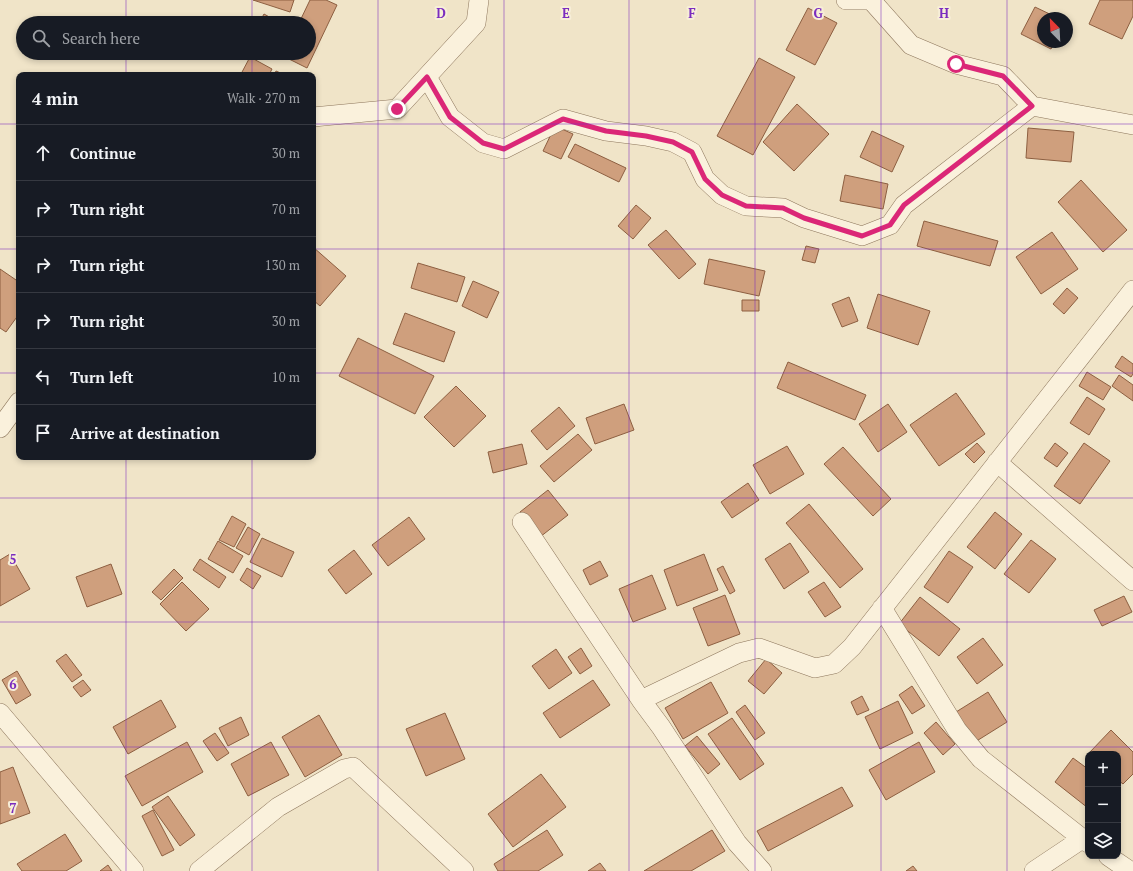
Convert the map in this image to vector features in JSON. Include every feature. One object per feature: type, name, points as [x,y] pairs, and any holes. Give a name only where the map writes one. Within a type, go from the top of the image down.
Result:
[{"type":"street","points":[[316,117],[397,109],[476,23],[479,0]]},
{"type":"street","points":[[846,0],[871,0],[912,45],[956,64],[1003,76],[1032,106],[1133,125]]},
{"type":"street","points":[[427,77],[450,117],[483,143],[504,149],[563,119],[606,131],[646,136],[673,142],[692,152],[705,179],[722,195],[746,206],[783,208],[804,218],[862,236],[890,225],[904,205],[1032,106]]},
{"type":"street","points":[[641,700],[739,653],[759,648],[815,668],[834,664],[852,647],[1133,290]]},
{"type":"street","points":[[0,428],[16,406]]},
{"type":"street","points":[[997,462],[1133,581]]},
{"type":"street","points":[[522,522],[641,700],[661,727],[738,844],[762,871]]},
{"type":"street","points":[[882,608],[957,730],[982,759],[1085,841],[1034,871]]},
{"type":"street","points":[[0,713],[134,871]]},
{"type":"street","points":[[200,871],[278,807],[344,769],[353,767],[464,871]]},
{"type":"street","points":[[1112,859],[1130,871]]},
{"type":"building","points":[[253,0],[294,0],[290,12]]},
{"type":"building","points":[[310,0],[326,0],[337,5],[316,49],[316,16],[302,16]]},
{"type":"building","points":[[1100,0],[1133,0],[1133,16],[1122,39],[1089,24]]},
{"type":"building","points":[[1035,7],[1045,12],[1037,12],[1037,42],[1021,34]]},
{"type":"building","points":[[808,8],[837,23],[815,65],[786,50]]},
{"type":"building","points":[[759,58],[795,77],[753,155],[717,136]]},
{"type":"building","points":[[248,60],[256,60],[272,69],[270,72],[242,72]]},
{"type":"building","points":[[291,60],[311,60],[307,68]]},
{"type":"building","points":[[797,104],[829,134],[794,171],[763,142]]},
{"type":"building","points":[[555,126],[573,134],[561,159],[543,151]]},
{"type":"building","points":[[1028,128],[1074,132],[1071,162],[1026,158]]},
{"type":"building","points":[[872,131],[904,146],[892,172],[860,157]]},
{"type":"building","points":[[575,144],[626,168],[619,182],[568,157]]},
{"type":"building","points":[[845,175],[888,184],[883,209],[840,201]]},
{"type":"building","points":[[1081,180],[1127,230],[1103,252],[1058,202]]},
{"type":"building","points":[[636,205],[651,218],[633,239],[618,226]]},
{"type":"building","points":[[924,221],[998,241],[990,266],[917,246]]},
{"type":"building","points":[[666,230],[696,264],[679,279],[648,245]]},
{"type":"building","points":[[1052,232],[1078,269],[1041,294],[1016,257]]},
{"type":"building","points":[[806,246],[819,249],[815,263],[802,260]]},
{"type":"building","points":[[316,250],[346,276],[320,306],[316,303]]},
{"type":"building","points":[[709,259],[765,271],[759,296],[704,284]]},
{"type":"building","points":[[418,263],[465,277],[457,302],[411,288]]},
{"type":"building","points":[[0,269],[16,280],[16,318],[6,332],[0,328]]},
{"type":"building","points":[[473,281],[499,292],[487,318],[462,306]]},
{"type":"building","points":[[1067,288],[1078,298],[1064,314],[1053,304]]},
{"type":"building","points":[[878,294],[930,311],[918,345],[867,328]]},
{"type":"building","points":[[849,297],[858,321],[842,327],[832,304]]},
{"type":"building","points":[[742,300],[759,300],[759,311],[742,311]]},
{"type":"building","points":[[405,313],[455,332],[444,362],[393,344]]},
{"type":"building","points":[[358,338],[434,376],[415,414],[339,376]]},
{"type":"building","points":[[1122,356],[1133,364],[1133,374],[1131,377],[1115,367]]},
{"type":"building","points":[[788,362],[866,395],[855,420],[777,388]]},
{"type":"building","points":[[1087,372],[1111,387],[1103,400],[1079,386]]},
{"type":"building","points":[[1119,375],[1133,385],[1133,401],[1112,386]]},
{"type":"building","points":[[456,386],[486,416],[454,447],[424,417]]},
{"type":"building","points":[[956,393],[985,434],[939,466],[910,425]]},
{"type":"building","points":[[1087,397],[1105,409],[1089,435],[1070,423]]},
{"type":"building","points":[[624,404],[634,430],[595,444],[586,418]]},
{"type":"building","points":[[888,404],[907,432],[878,452],[859,424]]},
{"type":"building","points":[[559,407],[575,426],[547,450],[531,431]]},
{"type":"building","points":[[578,434],[592,450],[554,482],[540,466]]},
{"type":"building","points":[[977,443],[985,452],[974,463],[965,454]]},
{"type":"building","points":[[1055,443],[1068,453],[1057,467],[1044,458]]},
{"type":"building","points":[[1084,443],[1110,461],[1080,504],[1054,486]]},
{"type":"building","points":[[522,444],[527,464],[493,473],[488,452]]},
{"type":"building","points":[[787,446],[804,474],[770,494],[753,465]]},
{"type":"building","points":[[843,447],[891,499],[873,516],[824,464]]},
{"type":"building","points":[[748,483],[759,500],[732,518],[721,502]]},
{"type":"building","points":[[548,490],[568,515],[540,537],[520,512]]},
{"type":"building","points":[[809,504],[863,569],[840,588],[786,523]]},
{"type":"building","points":[[995,512],[1022,534],[995,569],[967,547]]},
{"type":"building","points":[[232,516],[246,524],[234,547],[219,540]]},
{"type":"building","points":[[409,517],[425,539],[388,566],[372,545]]},
{"type":"building","points":[[248,527],[260,534],[249,555],[236,548]]},
{"type":"building","points":[[262,538],[294,552],[282,577],[250,562]]},
{"type":"building","points":[[1031,540],[1056,559],[1029,593],[1004,574]]},
{"type":"building","points":[[218,541],[243,556],[233,573],[208,559]]},
{"type":"building","points":[[790,543],[809,572],[784,589],[765,559]]},
{"type":"building","points":[[354,550],[372,574],[346,594],[328,570]]},
{"type":"building","points":[[949,551],[973,567],[948,603],[924,587]]},
{"type":"building","points":[[10,554],[30,589],[0,606],[0,560]]},
{"type":"building","points":[[704,554],[718,590],[677,606],[664,570]]},
{"type":"building","points":[[200,559],[226,577],[219,588],[193,570]]},
{"type":"building","points":[[600,561],[608,576],[590,585],[583,570]]},
{"type":"building","points":[[111,564],[122,594],[87,607],[76,577]]},
{"type":"building","points":[[723,566],[735,591],[730,594],[717,569]]},
{"type":"building","points":[[247,568],[261,576],[253,589],[240,580]]},
{"type":"building","points":[[174,569],[183,578],[161,600],[152,592]]},
{"type":"building","points":[[652,575],[666,609],[633,622],[619,589]]},
{"type":"building","points":[[182,582],[209,609],[186,631],[160,604]]},
{"type":"building","points":[[824,582],[841,607],[825,617],[808,592]]},
{"type":"building","points":[[725,595],[740,634],[708,646],[693,608]]},
{"type":"building","points":[[1124,596],[1132,612],[1102,626],[1094,610]]},
{"type":"building","points":[[920,597],[960,629],[939,656],[899,624]]},
{"type":"building","points":[[983,638],[1003,665],[977,684],[957,657]]},
{"type":"building","points":[[581,648],[592,666],[580,674],[568,657]]},
{"type":"building","points":[[556,649],[572,673],[549,689],[532,666]]},
{"type":"building","points":[[66,654],[82,675],[72,682],[56,661]]},
{"type":"building","points":[[766,659],[782,673],[764,694],[748,681]]},
{"type":"building","points":[[17,671],[31,695],[16,704],[2,680]]},
{"type":"building","points":[[83,680],[91,690],[81,697],[73,687]]},
{"type":"building","points":[[593,680],[610,705],[560,738],[543,713]]},
{"type":"building","points":[[711,682],[728,713],[683,739],[665,708]]},
{"type":"building","points":[[912,686],[925,706],[912,714],[899,695]]},
{"type":"building","points":[[988,692],[1007,722],[975,742],[956,712]]},
{"type":"building","points":[[862,696],[869,710],[857,715],[851,702]]},
{"type":"building","points":[[161,700],[176,727],[128,754],[113,727]]},
{"type":"building","points":[[898,701],[913,733],[880,749],[865,717]]},
{"type":"building","points":[[745,705],[765,733],[755,740],[736,712]]},
{"type":"building","points":[[445,713],[465,759],[426,776],[406,729]]},
{"type":"building","points":[[319,715],[342,755],[305,777],[282,737]]},
{"type":"building","points":[[241,717],[249,735],[228,746],[219,728]]},
{"type":"building","points":[[732,718],[764,764],[740,780],[708,734]]},
{"type":"building","points":[[936,722],[955,744],[943,755],[924,733]]},
{"type":"building","points":[[1111,730],[1133,752],[1133,774],[1123,784],[1121,782],[1121,751],[1091,751]]},
{"type":"building","points":[[215,733],[229,753],[217,761],[203,741]]},
{"type":"building","points":[[697,736],[720,764],[708,774],[685,746]]},
{"type":"building","points":[[187,742],[203,772],[142,806],[125,776]]},
{"type":"building","points":[[271,742],[289,775],[248,796],[231,764]]},
{"type":"building","points":[[919,742],[935,772],[886,800],[869,770]]},
{"type":"building","points":[[1073,758],[1085,767],[1085,806],[1055,782]]},
{"type":"building","points":[[13,767],[30,813],[0,824],[0,772]]},
{"type":"building","points":[[541,774],[566,807],[513,847],[488,814]]},
{"type":"building","points":[[842,787],[853,806],[768,851],[757,831]]},
{"type":"building","points":[[168,796],[195,835],[180,846],[152,807]]},
{"type":"building","points":[[153,810],[174,850],[162,856],[142,816]]},
{"type":"building","points":[[547,830],[563,855],[538,871],[498,871],[494,864]]},
{"type":"building","points":[[712,830],[725,851],[691,871],[644,871]]},
{"type":"building","points":[[65,834],[82,861],[66,871],[22,871],[17,864]]},
{"type":"building","points":[[600,863],[606,871],[588,871]]},
{"type":"building","points":[[108,865],[112,871],[100,871]]},
{"type":"building","points":[[913,866],[917,871],[906,871]]},
{"type":"route","points":[[397,109],[427,77],[450,117],[483,143],[504,149],[523,141],[563,119],[606,131],[646,136],[673,142],[692,152],[705,179],[722,195],[746,206],[783,208],[804,218],[862,236],[890,225],[904,205],[1032,106],[1003,76],[956,64]]}]
